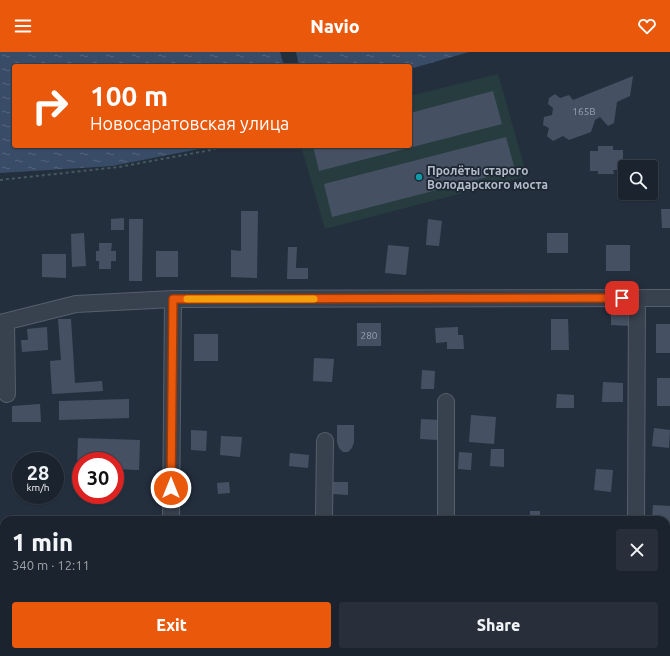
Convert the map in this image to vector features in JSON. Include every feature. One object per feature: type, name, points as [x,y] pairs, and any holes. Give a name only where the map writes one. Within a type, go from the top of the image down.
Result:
[{"type":"street","points":[[636,516],[637,298]]},
{"type":"street","points":[[8,394],[3,322],[76,304],[173,299],[670,298]]},
{"type":"street","points":[[171,516],[173,299]]},
{"type":"street","points":[[446,402],[446,516]]},
{"type":"street","points":[[324,516],[325,441]]},
{"type":"path","points":[[0,180],[119,167],[216,148]]},
{"type":"green space","points":[[498,74],[527,176],[325,229],[302,148],[412,148],[412,96]]},
{"type":"water","points":[[0,52],[469,52],[412,68],[412,64],[12,64],[12,148],[204,148],[112,166],[0,173]]},
{"type":"pier","points":[[280,52],[296,52],[299,64],[283,64]]},
{"type":"building","points":[[633,76],[630,96],[617,102],[614,123],[608,126],[600,117],[595,120],[591,132],[569,140],[563,136],[553,141],[547,136],[549,128],[543,125],[544,117],[552,115],[553,108],[548,104],[549,98],[555,94],[560,98],[569,95],[573,100]]},
{"type":"building","name":"Пролёты старого Володарского моста","points":[[493,91],[502,124],[412,147],[412,112]]},
{"type":"building","name":"Пролёты старого Володарского моста","points":[[506,137],[515,170],[332,217],[324,184]]},
{"type":"building","points":[[598,146],[613,146],[613,150],[623,150],[623,160],[618,160],[618,170],[613,170],[614,174],[598,174],[598,171],[590,171],[590,151],[598,151]]},
{"type":"building","name":"Пролёты старого Володарского моста","points":[[313,148],[409,148],[319,171]]},
{"type":"building","points":[[661,209],[670,209],[670,228],[662,228]]},
{"type":"building","points":[[241,211],[258,211],[257,278],[231,277],[231,250],[241,251]]},
{"type":"building","points":[[124,218],[124,230],[111,230],[111,219]]},
{"type":"building","points":[[129,219],[143,219],[142,281],[129,281]]},
{"type":"building","points":[[428,219],[442,221],[439,246],[426,245]]},
{"type":"building","points":[[84,233],[86,266],[72,267],[71,234]]},
{"type":"building","points":[[547,233],[568,233],[568,253],[547,253]]},
{"type":"building","points":[[99,243],[112,243],[111,251],[116,251],[116,261],[111,261],[111,269],[99,269],[99,261],[96,261],[96,251],[99,251]]},
{"type":"building","points":[[388,245],[409,247],[406,275],[385,273]]},
{"type":"building","points":[[606,245],[630,245],[630,271],[606,271]]},
{"type":"building","points":[[288,247],[297,247],[296,268],[308,268],[308,279],[287,279]]},
{"type":"building","points":[[156,251],[178,251],[178,277],[156,277]]},
{"type":"building","points":[[42,254],[66,254],[66,278],[42,277]]},
{"type":"building","points":[[611,307],[630,307],[630,326],[611,325]]},
{"type":"building","points":[[58,319],[71,319],[75,383],[102,381],[103,391],[52,394],[50,361],[61,360]]},
{"type":"building","points":[[551,319],[568,319],[569,350],[551,350]]},
{"type":"building","points":[[357,323],[381,323],[381,346],[357,346]]},
{"type":"building","points":[[656,324],[670,324],[670,353],[656,353]]},
{"type":"building","points":[[47,327],[48,350],[22,352],[21,340],[28,340],[27,329]]},
{"type":"building","points":[[458,327],[458,335],[463,335],[464,349],[447,349],[447,342],[436,343],[435,328]]},
{"type":"building","points":[[194,334],[218,334],[218,361],[194,361]]},
{"type":"building","points":[[314,358],[334,359],[332,382],[313,381]]},
{"type":"building","points":[[422,370],[435,371],[434,389],[421,389]]},
{"type":"building","points":[[657,378],[670,378],[670,406],[657,406]]},
{"type":"building","points":[[603,382],[623,383],[623,402],[602,402]]},
{"type":"building","points":[[557,394],[574,395],[574,408],[556,408]]},
{"type":"building","points":[[129,399],[129,418],[59,420],[59,401]]},
{"type":"building","points":[[40,404],[41,422],[12,422],[12,406]]},
{"type":"building","points":[[471,415],[496,417],[494,444],[469,442]]},
{"type":"building","points":[[421,419],[439,420],[438,440],[420,439]]},
{"type":"building","points":[[337,425],[354,425],[354,442],[352,448],[348,452],[343,452],[339,448],[337,442]]},
{"type":"building","points":[[654,428],[670,430],[669,448],[652,446]]},
{"type":"building","points":[[191,430],[207,431],[206,451],[191,450]]},
{"type":"building","points":[[221,436],[242,437],[240,457],[220,455]]},
{"type":"building","points":[[78,438],[140,440],[139,470],[124,469],[124,452],[78,452]]},
{"type":"building","points":[[491,449],[504,449],[504,467],[490,466]]},
{"type":"building","points":[[459,452],[472,453],[471,470],[458,469]]},
{"type":"building","points":[[290,453],[309,455],[308,468],[289,466]]},
{"type":"building","points":[[596,469],[613,470],[611,492],[594,490]]},
{"type":"building","points":[[229,482],[230,493],[218,494],[217,483]]},
{"type":"building","points":[[333,482],[348,482],[348,495],[333,494]]},
{"type":"building","points":[[653,505],[670,506],[670,516],[652,516]]},
{"type":"building","points":[[530,511],[540,511],[540,516],[530,516]]},
{"type":"slow traffic","points":[[187,299],[314,299]]},
{"type":"place","name":"Пролёты старого Володарского моста","points":[[419,177]]},
{"type":"route","points":[[171,488],[173,299],[622,298]]}]
